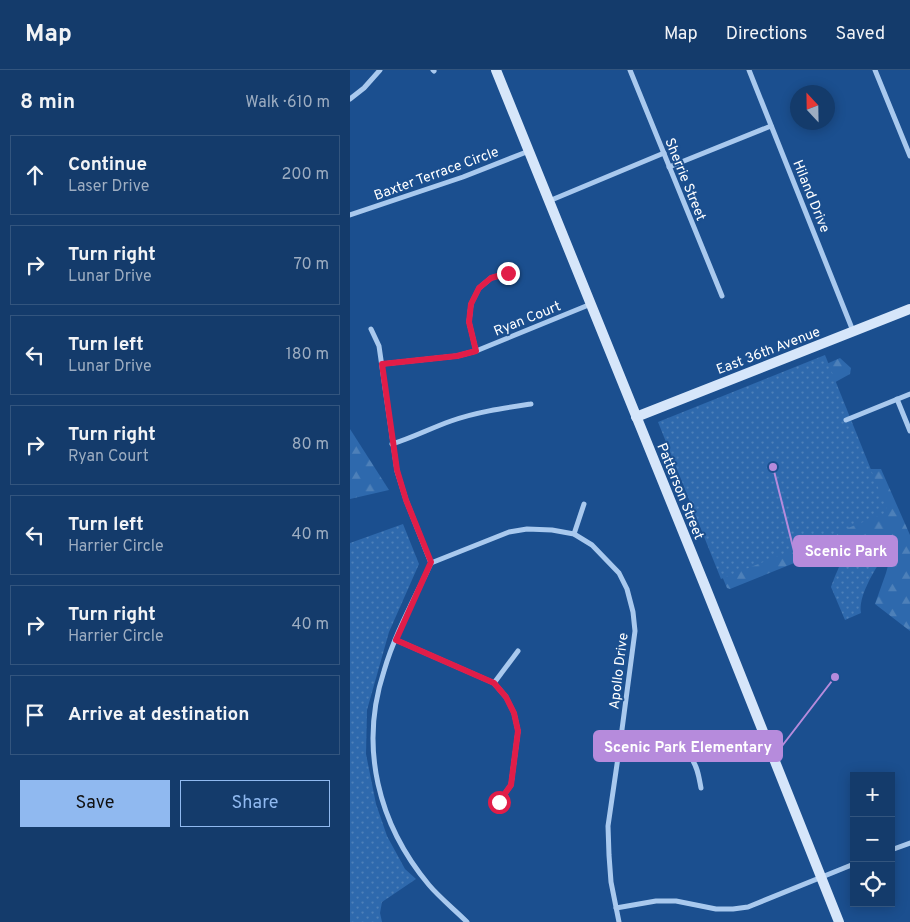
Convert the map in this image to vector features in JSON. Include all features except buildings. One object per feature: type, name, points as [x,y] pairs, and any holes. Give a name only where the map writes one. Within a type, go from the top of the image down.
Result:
[{"type":"street","points":[[350,98],[364,88],[380,70]]},
{"type":"street","name":"Patterson Street","points":[[496,70],[709,595],[839,922]]},
{"type":"street","name":"Sherrie Street","points":[[630,70],[722,296]]},
{"type":"street","name":"Hiland Drive","points":[[749,70],[854,331]]},
{"type":"street","points":[[875,70],[910,156]]},
{"type":"street","points":[[669,167],[771,126]]},
{"type":"street","name":"Baxter Terrace Circle","points":[[350,215],[463,177],[529,150]]},
{"type":"street","points":[[549,201],[664,153]]},
{"type":"street","points":[[476,351],[469,322],[471,304],[479,288],[491,278],[508,273]]},
{"type":"street","name":"Ryan Court","points":[[382,364],[457,356],[476,351],[591,304]]},
{"type":"street","name":"East 36th Avenue","points":[[636,417],[910,310]]},
{"type":"street","points":[[371,329],[379,346],[397,470],[406,500],[431,562],[384,671],[376,702],[374,762],[379,792],[388,819],[399,842],[429,885],[467,922]]},
{"type":"street","points":[[846,420],[910,394]]},
{"type":"street","points":[[897,399],[910,431]]},
{"type":"street","points":[[392,444],[452,420],[480,412],[531,404]]},
{"type":"street","points":[[574,534],[584,504]]},
{"type":"street","name":"Apollo Drive","points":[[431,562],[509,532],[527,529],[552,530],[574,534],[592,545],[619,572],[627,589],[633,612],[635,631],[622,737],[608,826],[608,855],[611,882],[619,922]]},
{"type":"street","points":[[396,640],[494,683],[506,697],[514,713],[518,731],[511,785],[499,802]]},
{"type":"street","points":[[494,683],[518,651]]},
{"type":"street","points":[[622,737],[668,745],[684,751],[692,758],[701,788]]},
{"type":"street","points":[[895,849],[910,843]]},
{"type":"street","points":[[616,908],[656,901],[676,901],[716,909],[748,907],[850,866]]},
{"type":"green space","points":[[825,355],[888,512],[721,579],[658,422]]},
{"type":"green space","points":[[840,358],[851,368],[850,374],[830,385],[863,469],[881,469],[910,535],[910,631],[875,604],[891,554],[881,541],[864,535],[730,589],[727,588],[704,533],[758,394]]},
{"type":"green space","points":[[350,429],[389,490],[350,499]]},
{"type":"green space","points":[[403,524],[419,564],[389,632],[367,710],[366,754],[376,804],[387,836],[405,869],[416,879],[382,902],[380,913],[382,922],[350,922],[350,543]]},
{"type":"green space","points":[[872,543],[883,556],[864,592],[861,613],[845,620],[831,587],[840,564],[851,549],[862,544]]},
{"type":"place","name":"Scenic Park","points":[[773,467]]},
{"type":"place","name":"Scenic Park Elementary","points":[[835,677]]},
{"type":"route","points":[[499,802],[511,785],[518,731],[514,713],[506,697],[494,683],[396,640],[431,562],[406,500],[397,470],[382,364],[457,356],[476,351],[469,322],[471,304],[479,288],[491,278],[508,273]]}]
